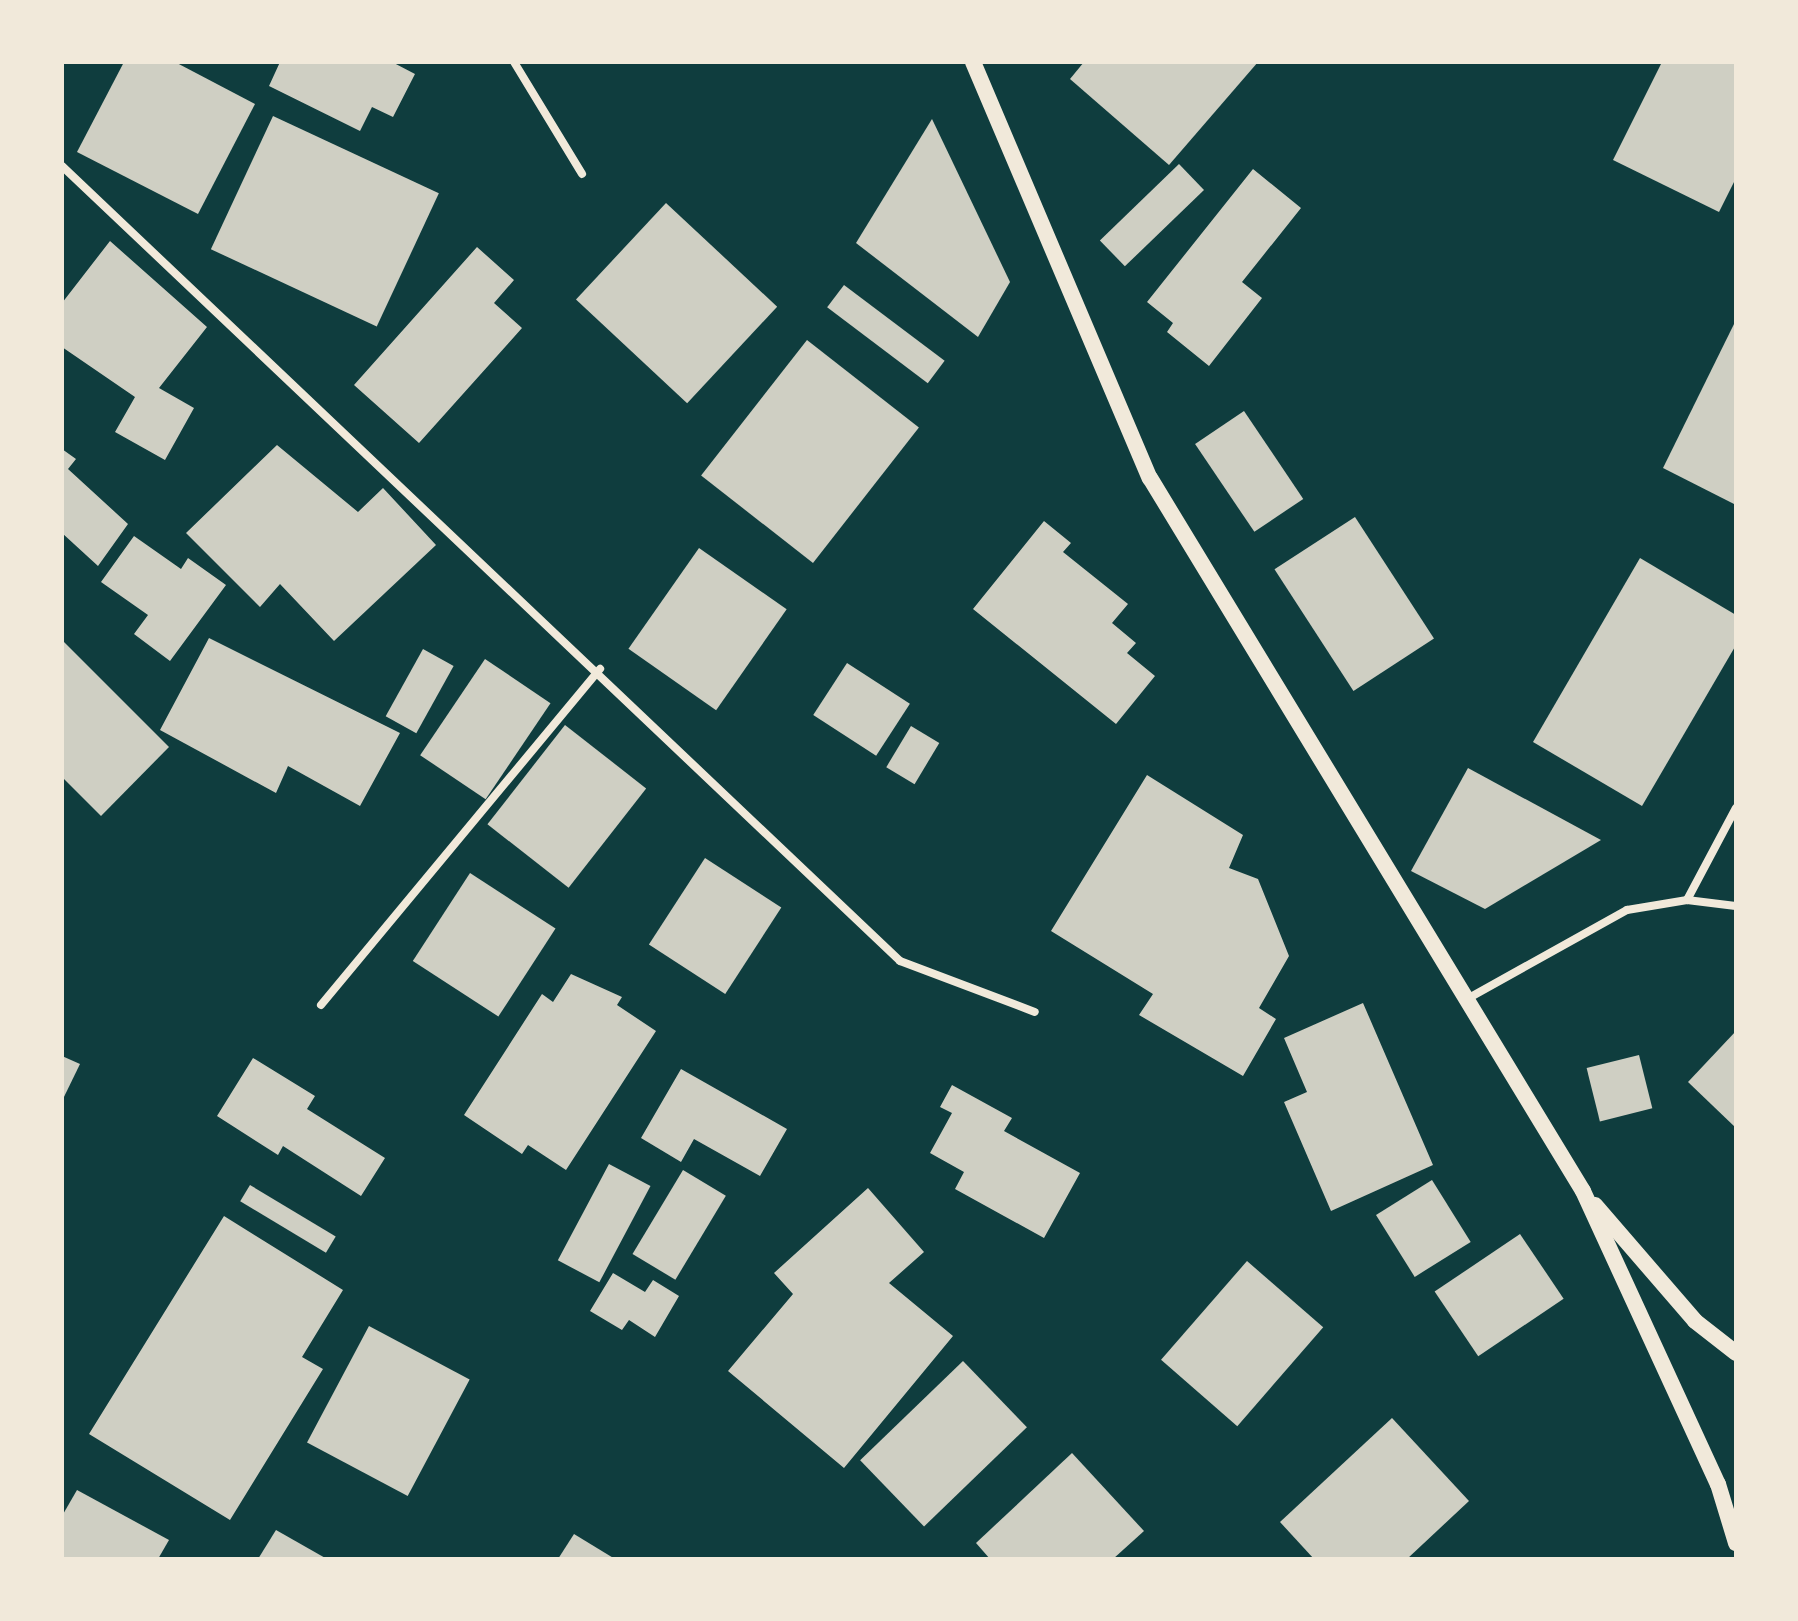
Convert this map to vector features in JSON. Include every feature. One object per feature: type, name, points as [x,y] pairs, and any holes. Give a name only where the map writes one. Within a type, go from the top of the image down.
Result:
[{"type":"main road","points":[[973,62],[1150,478],[1583,1191],[1718,1484],[1736,1543]]},
{"type":"main road","points":[[1583,1191],[1695,1321],[1736,1353]]},
{"type":"street","points":[[514,62],[582,174]]},
{"type":"street","points":[[62,166],[600,669],[900,961],[1035,1012]]},
{"type":"street","points":[[321,1005],[600,669]]},
{"type":"street","points":[[1687,900],[1736,808]]},
{"type":"street","points":[[1467,999],[1627,910],[1687,900],[1736,906]]},
{"type":"building","points":[[124,62],[175,62],[255,104],[198,214],[77,152]]},
{"type":"building","points":[[280,62],[392,62],[415,74],[393,117],[372,107],[360,131],[269,86]]},
{"type":"building","points":[[1084,62],[1258,62],[1169,165],[1070,79]]},
{"type":"building","points":[[1662,62],[1736,62],[1736,178],[1719,212],[1613,160]]},
{"type":"building","points":[[273,116],[439,193],[377,327],[211,249]]},
{"type":"building","points":[[932,119],[1010,282],[978,337],[856,243]]},
{"type":"building","points":[[1179,164],[1204,190],[1125,266],[1100,240]]},
{"type":"building","points":[[1253,169],[1301,208],[1242,282],[1262,298],[1209,366],[1167,332],[1173,323],[1147,302]]},
{"type":"building","points":[[666,203],[777,307],[687,403],[576,300]]},
{"type":"building","points":[[110,241],[207,327],[159,388],[194,408],[165,460],[115,432],[135,397],[62,347],[62,303]]},
{"type":"building","points":[[477,247],[514,280],[494,303],[522,328],[419,443],[354,385]]},
{"type":"building","points":[[844,285],[945,361],[928,383],[827,307]]},
{"type":"building","points":[[1736,320],[1736,505],[1663,468]]},
{"type":"building","points":[[807,340],[919,427],[813,563],[701,476]]},
{"type":"building","points":[[1244,411],[1303,499],[1254,532],[1195,444]]},
{"type":"building","points":[[277,445],[358,512],[383,488],[436,545],[334,641],[280,584],[260,607],[186,533]]},
{"type":"building","points":[[62,449],[76,459],[68,469],[128,524],[98,566],[62,533]]},
{"type":"building","points":[[1355,517],[1434,639],[1353,691],[1274,569]]},
{"type":"building","points":[[1044,521],[1071,543],[1063,552],[1128,604],[1112,623],[1136,643],[1127,653],[1155,676],[1116,724],[973,609]]},
{"type":"building","points":[[134,536],[181,569],[188,558],[226,585],[170,661],[134,634],[148,615],[101,582]]},
{"type":"building","points":[[699,548],[787,609],[716,710],[628,649]]},
{"type":"building","points":[[1640,558],[1736,615],[1736,645],[1642,806],[1533,742]]},
{"type":"building","points":[[209,638],[400,733],[360,806],[288,766],[276,793],[160,730]]},
{"type":"building","points":[[62,640],[169,747],[101,816],[62,777]]},
{"type":"building","points":[[423,649],[454,666],[416,733],[386,716]]},
{"type":"building","points":[[485,659],[550,703],[486,799],[420,755]]},
{"type":"building","points":[[847,663],[910,704],[876,756],[813,715]]},
{"type":"building","points":[[565,725],[646,788],[569,888],[487,824]]},
{"type":"building","points":[[911,726],[939,743],[915,784],[886,767]]},
{"type":"building","points":[[1468,768],[1601,840],[1485,909],[1411,871]]},
{"type":"building","points":[[1147,775],[1243,835],[1229,868],[1258,879],[1289,956],[1259,1008],[1276,1019],[1243,1076],[1139,1015],[1153,994],[1051,931]]},
{"type":"building","points":[[705,858],[781,908],[725,994],[649,944]]},
{"type":"building","points":[[470,873],[556,929],[498,1017],[413,961]]},
{"type":"building","points":[[571,974],[622,997],[617,1005],[656,1031],[566,1170],[528,1145],[522,1154],[464,1115],[542,994],[553,1002]]},
{"type":"building","points":[[1363,1003],[1433,1165],[1331,1211],[1284,1102],[1307,1092],[1284,1038]]},
{"type":"building","points":[[1736,1031],[1736,1128],[1688,1082]]},
{"type":"building","points":[[1639,1055],[1652,1108],[1600,1121],[1587,1068]]},
{"type":"building","points":[[62,1056],[80,1064],[62,1101]]},
{"type":"building","points":[[253,1058],[315,1096],[307,1109],[385,1158],[361,1196],[283,1146],[278,1155],[217,1116]]},
{"type":"building","points":[[681,1069],[787,1129],[760,1176],[694,1139],[681,1162],[641,1138]]},
{"type":"building","points":[[952,1085],[1012,1118],[1004,1131],[1080,1173],[1044,1238],[955,1189],[964,1172],[930,1153],[952,1113],[940,1107]]},
{"type":"building","points":[[609,1164],[650,1186],[599,1282],[558,1260]]},
{"type":"building","points":[[683,1170],[726,1196],[675,1280],[633,1254]]},
{"type":"building","points":[[1432,1180],[1471,1242],[1415,1277],[1376,1215]]},
{"type":"building","points":[[250,1185],[336,1237],[326,1253],[240,1201]]},
{"type":"building","points":[[868,1188],[924,1252],[889,1283],[953,1336],[844,1468],[728,1371],[793,1294],[774,1273]]},
{"type":"building","points":[[224,1216],[343,1290],[302,1357],[323,1369],[230,1520],[89,1434]]},
{"type":"building","points":[[1520,1234],[1564,1299],[1478,1356],[1435,1292]]},
{"type":"building","points":[[1247,1261],[1323,1327],[1237,1426],[1161,1360]]},
{"type":"building","points":[[613,1273],[645,1292],[653,1280],[679,1296],[655,1337],[629,1320],[622,1330],[590,1311]]},
{"type":"building","points":[[369,1326],[470,1380],[408,1496],[307,1443]]},
{"type":"building","points":[[963,1361],[1027,1427],[924,1527],[860,1460]]},
{"type":"building","points":[[1392,1418],[1469,1501],[1407,1559],[1314,1559],[1280,1522]]},
{"type":"building","points":[[1072,1453],[1144,1531],[1113,1559],[990,1559],[976,1543]]},
{"type":"building","points":[[77,1490],[169,1540],[158,1559],[62,1559],[62,1516]]},
{"type":"building","points":[[276,1530],[327,1559],[258,1559]]},
{"type":"building","points":[[574,1534],[615,1559],[558,1559]]}]
